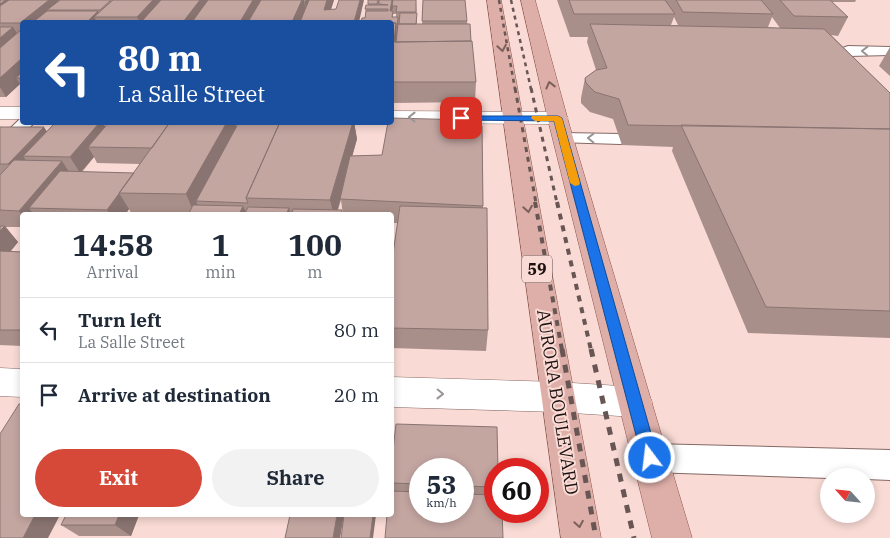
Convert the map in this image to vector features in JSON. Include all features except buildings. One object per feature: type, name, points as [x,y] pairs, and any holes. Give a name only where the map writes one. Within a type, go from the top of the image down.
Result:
[{"type":"main road","name":"AURORA BOULEVARD","points":[[494,0],[514,118],[556,396],[581,538]]},
{"type":"main road","points":[[528,0],[560,128],[672,538]]},
{"type":"street","points":[[0,113],[20,113]]},
{"type":"street","points":[[394,117],[514,118],[560,128]]},
{"type":"street","points":[[0,382],[20,383]]},
{"type":"street","points":[[394,392],[556,396],[635,402]]},
{"type":"lane","points":[[890,51],[848,50],[840,54],[843,60],[890,110]]},
{"type":"lane","points":[[0,148],[25,125]]},
{"type":"lane","points":[[560,128],[620,138]]},
{"type":"lane","points":[[650,458],[890,465]]},
{"type":"railway","points":[[499,0],[515,89]]},
{"type":"railway","points":[[511,0],[531,89]]},
{"type":"railway","points":[[515,88],[536,203]]},
{"type":"railway","points":[[531,88],[557,203]]},
{"type":"railway","points":[[535,202],[562,350]]},
{"type":"railway","points":[[557,202],[591,350]]},
{"type":"railway","points":[[562,349],[596,538]]},
{"type":"railway","points":[[591,349],[634,538]]},
{"type":"slow traffic","points":[[535,118],[558,118],[575,183]]},
{"type":"route","points":[[461,118],[558,118],[650,458]]}]
